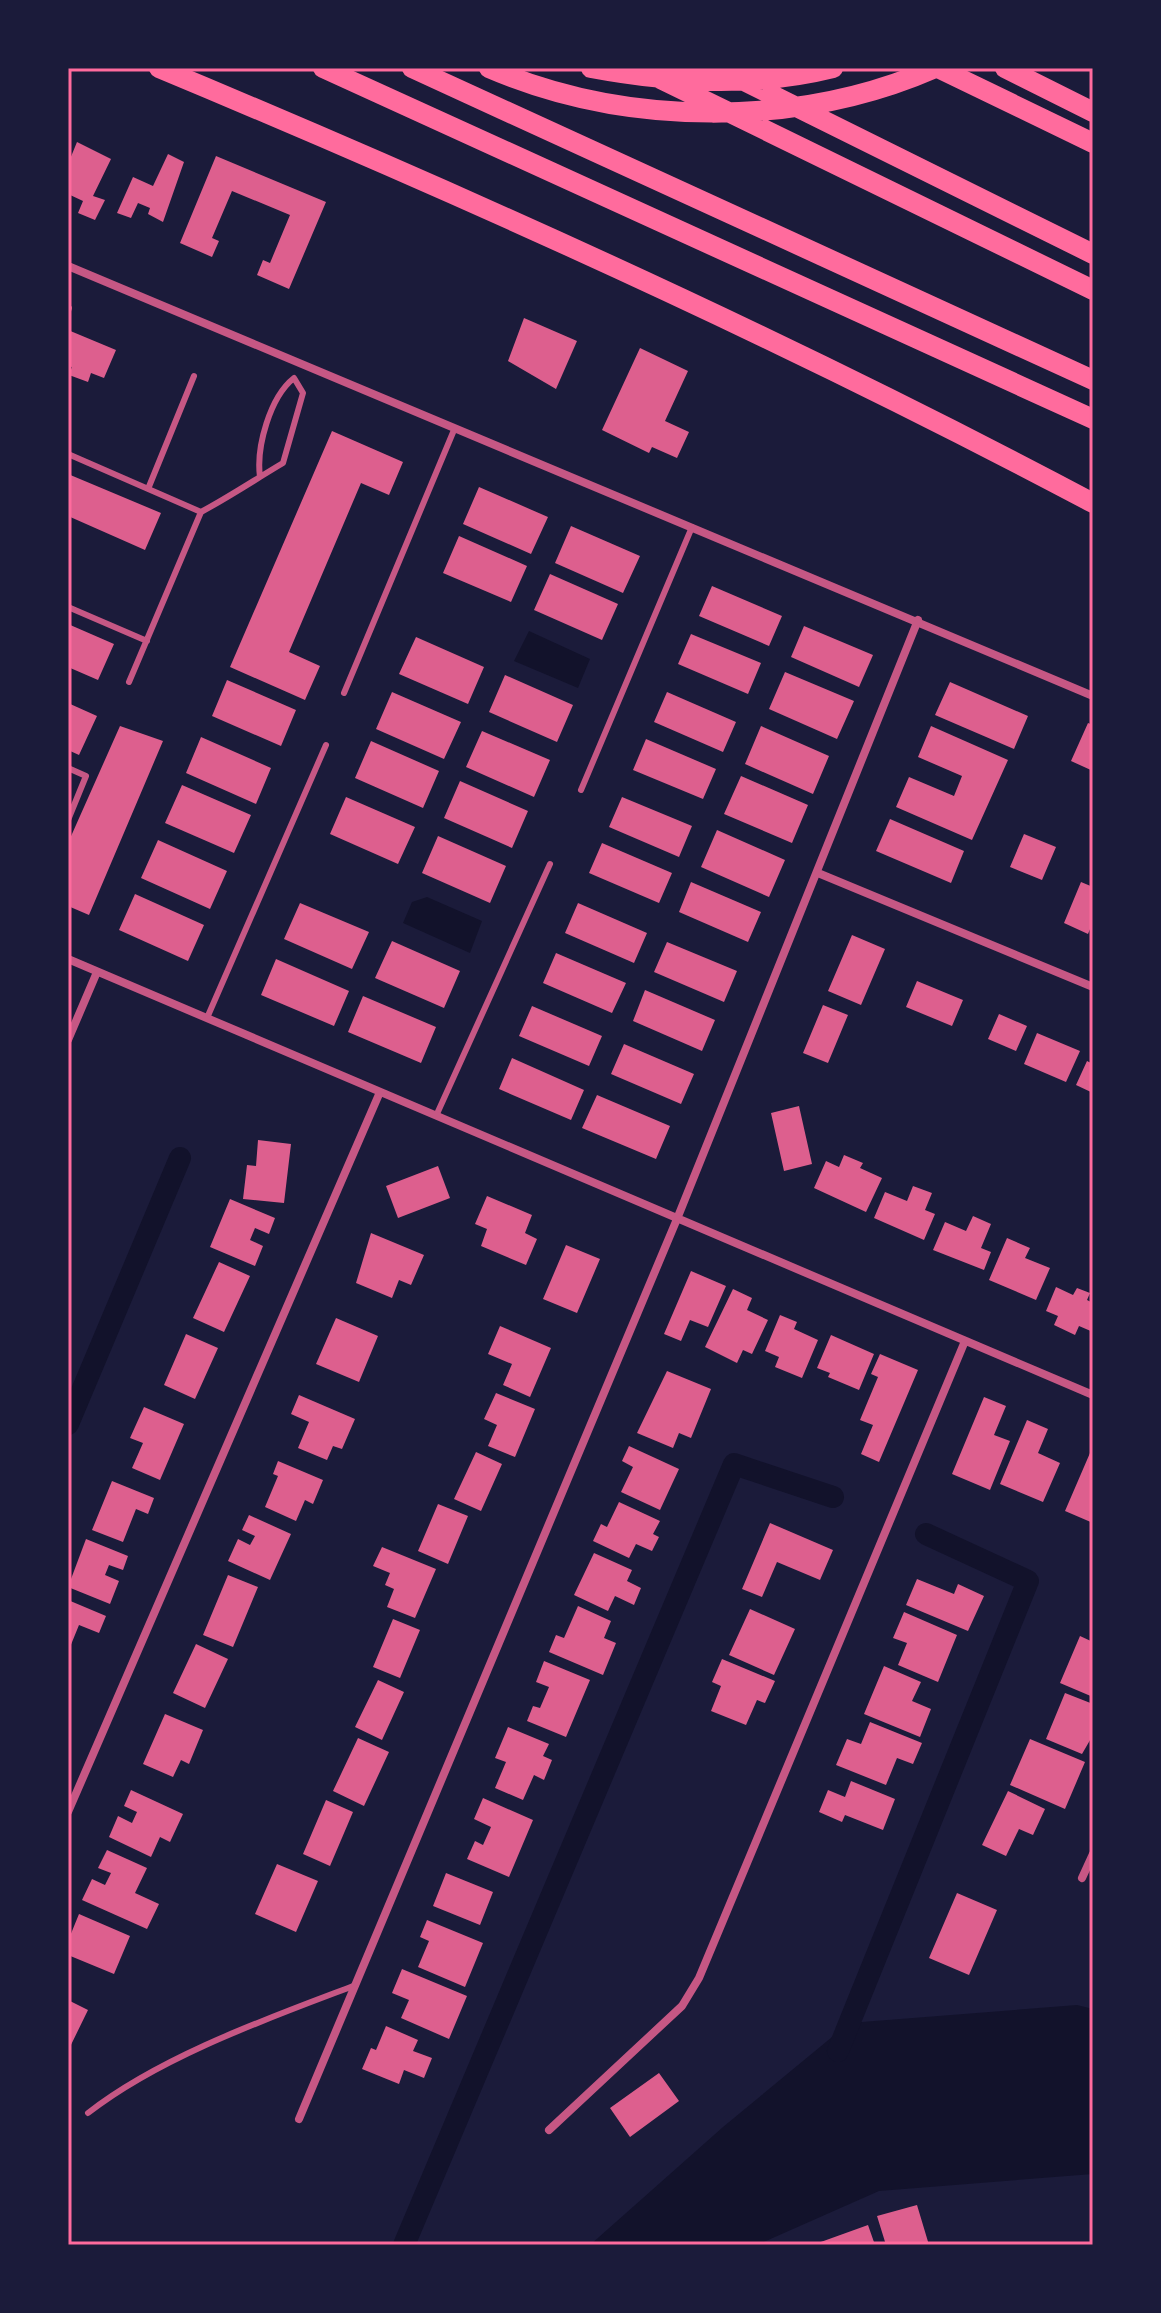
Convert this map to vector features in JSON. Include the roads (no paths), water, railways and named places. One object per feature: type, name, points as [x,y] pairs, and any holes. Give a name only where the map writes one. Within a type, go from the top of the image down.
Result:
[{"type":"highway","points":[[159,68],[597,259],[1093,503]]},
{"type":"highway","points":[[323,68],[1093,419]]},
{"type":"highway","points":[[412,68],[1093,380]]},
{"type":"highway","points":[[489,68],[548,89],[602,101],[662,110],[721,112],[820,102],[874,89],[936,68],[1093,143]]},
{"type":"highway","points":[[591,68],[707,82],[777,78],[833,68]]},
{"type":"highway","points":[[638,68],[1093,290]]},
{"type":"highway","points":[[718,68],[1093,254]]},
{"type":"highway","points":[[1005,68],[1093,112]]},
{"type":"street","points":[[68,266],[1093,696]]},
{"type":"street","points":[[299,2119],[677,1219],[918,620]]},
{"type":"street","points":[[818,873],[1093,987]]},
{"type":"street","points":[[68,959],[1093,1395]]},
{"type":"street","points":[[68,1040],[97,972]]},
{"type":"street","points":[[68,1812],[380,1092]]},
{"type":"street","points":[[549,2130],[682,2006],[699,1978],[965,1341]]},
{"type":"street","points":[[1082,1878],[1093,1854]]},
{"type":"lane","points":[[260,477],[257,456],[282,387],[294,378],[303,365]]},
{"type":"lane","points":[[148,489],[194,376]]},
{"type":"lane","points":[[129,682],[201,512],[283,463],[303,393],[294,378]]},
{"type":"lane","points":[[344,693],[454,430]]},
{"type":"lane","points":[[68,454],[201,512]]},
{"type":"lane","points":[[581,790],[692,527]]},
{"type":"lane","points":[[68,607],[147,641]]},
{"type":"lane","points":[[207,1018],[326,745]]},
{"type":"lane","points":[[68,768],[86,776],[68,820]]},
{"type":"lane","points":[[436,1116],[550,864]]},
{"type":"lane","points":[[88,2113],[183,2058],[272,2016],[356,1985]]},
{"type":"waterway","points":[[68,1424],[180,1158]]},
{"type":"waterway","points":[[404,2245],[734,1464],[833,1497]]},
{"type":"waterway","points":[[838,2051],[1028,1581],[926,1534]]}]
